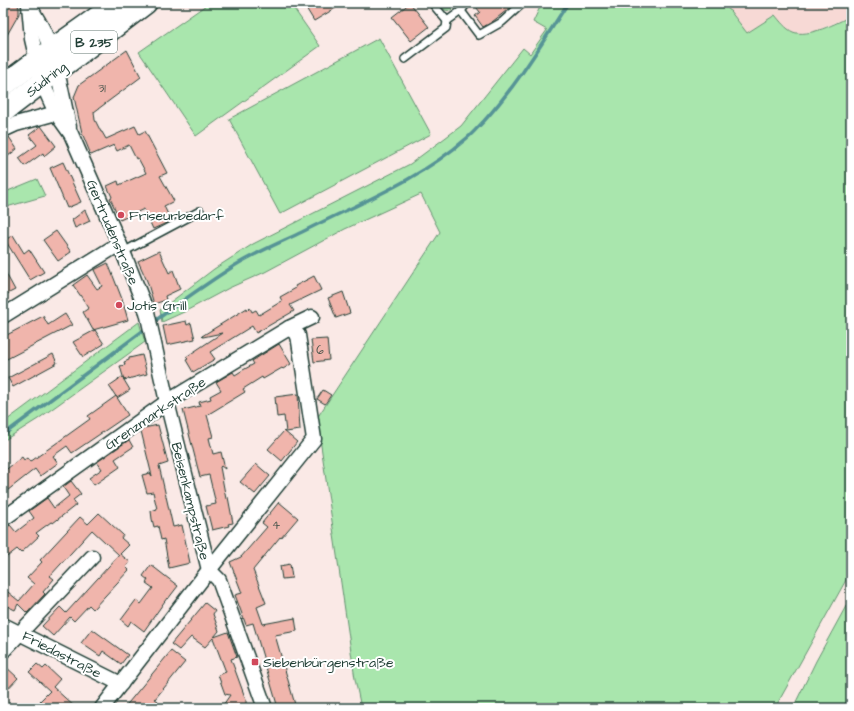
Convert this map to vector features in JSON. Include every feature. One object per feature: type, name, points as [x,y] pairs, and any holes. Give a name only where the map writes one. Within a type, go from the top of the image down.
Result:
[{"type":"main road","name":"Südring","points":[[3,86],[43,55],[117,3]]},
{"type":"main road","name":"Südring","points":[[3,112],[146,3]]},
{"type":"street","name":"Gertrudenstraße","points":[[29,4],[32,39],[43,55],[49,76],[71,134],[121,248],[147,312],[167,402]]},
{"type":"street","name":"Gertrudenstraße","points":[[49,76],[56,113],[71,134]]},
{"type":"street","name":"Südring","points":[[3,130],[16,124],[56,113]]},
{"type":"street","points":[[3,316],[121,248]]},
{"type":"street","name":"Grenzmarkstraße","points":[[3,519],[167,402],[289,328],[312,317]]},
{"type":"street","points":[[265,708],[219,580],[209,570],[314,439],[298,335],[289,328]]},
{"type":"street","name":"Beisenkampstraße","points":[[102,708],[209,570],[167,402]]},
{"type":"street","points":[[3,651],[92,557]]},
{"type":"street","name":"Friedastraße","points":[[3,625],[20,632],[122,684]]},
{"type":"lane","points":[[432,3],[447,21]]},
{"type":"lane","points":[[405,59],[446,28],[447,21],[461,11],[467,3]]},
{"type":"lane","points":[[461,11],[479,34],[502,22],[523,3]]},
{"type":"lane","points":[[121,248],[200,211]]},
{"type":"shaded area","points":[[724,3],[851,3],[851,16],[816,31],[800,33],[793,32],[788,29],[774,15],[747,33]]},
{"type":"green space","points":[[209,3],[290,3],[320,46],[196,136],[139,52]]},
{"type":"green space","points":[[439,3],[459,3],[451,11],[445,10]]},
{"type":"green space","points":[[539,3],[724,3],[747,33],[775,15],[788,29],[799,33],[822,29],[851,16],[851,571],[775,708],[361,708],[355,679],[317,418],[440,232],[421,194],[345,229],[265,272],[229,288],[162,322],[160,310],[214,269],[253,244],[410,164],[461,126],[523,48],[530,54],[547,30],[533,22],[540,7]]},
{"type":"green space","points":[[379,38],[431,134],[280,214],[229,119]]},
{"type":"green space","points":[[37,179],[45,196],[3,208],[3,193]]},
{"type":"green space","points":[[139,322],[145,342],[38,419],[3,441],[3,423]]},
{"type":"green space","points":[[851,597],[851,708],[793,708],[816,661]]},
{"type":"building","points":[[3,3],[17,3],[19,14],[3,42]]},
{"type":"building","points":[[303,3],[344,3],[314,21]]},
{"type":"building","points":[[410,3],[429,27],[411,41],[392,17]]},
{"type":"building","points":[[473,3],[516,3],[492,22],[483,27],[475,16],[480,12]]},
{"type":"building","points":[[127,50],[141,77],[94,112],[95,120],[106,139],[135,126],[139,134],[145,131],[167,173],[160,176],[174,201],[164,206],[171,221],[153,229],[144,209],[120,220],[110,198],[112,197],[107,186],[118,181],[119,185],[146,173],[138,158],[136,159],[129,145],[117,151],[114,145],[91,155],[82,133],[74,97],[79,85]]},
{"type":"building","points":[[41,126],[56,146],[44,156],[43,153],[25,166],[19,158],[37,145],[29,135]]},
{"type":"building","points":[[9,137],[17,149],[3,160],[3,141]]},
{"type":"building","points":[[63,162],[81,202],[67,208],[50,168]]},
{"type":"building","points":[[85,210],[90,221],[75,228],[72,220]]},
{"type":"building","points":[[56,231],[71,252],[58,261],[43,240]]},
{"type":"building","points":[[13,235],[24,253],[29,249],[44,272],[30,280],[5,240]]},
{"type":"building","points":[[159,251],[169,273],[173,270],[180,289],[165,296],[166,300],[154,304],[147,281],[138,261]]},
{"type":"building","points":[[108,263],[122,299],[128,320],[93,330],[83,312],[89,308],[73,285],[87,275],[97,289],[102,286],[94,270]]},
{"type":"building","points":[[3,268],[15,290],[3,296]]},
{"type":"building","points":[[314,276],[321,290],[290,305],[294,311],[256,333],[252,326],[210,352],[215,359],[193,372],[186,360],[188,359],[186,357],[222,333],[202,336],[247,308],[248,310],[250,308],[252,312],[256,310],[259,315],[282,301],[280,297],[296,288],[295,286]]},
{"type":"building","points":[[343,292],[350,313],[336,318],[328,298]]},
{"type":"building","points":[[65,314],[72,325],[3,361],[3,337],[43,316],[48,325]]},
{"type":"building","points":[[186,321],[187,325],[191,323],[195,339],[167,345],[163,326]]},
{"type":"building","points":[[95,330],[104,344],[83,357],[73,342]]},
{"type":"building","points":[[327,339],[329,360],[314,362],[311,340]]},
{"type":"building","points":[[279,344],[291,364],[263,379],[262,377],[243,389],[245,392],[207,415],[213,437],[209,438],[213,454],[221,452],[225,469],[221,466],[220,467],[226,499],[228,497],[233,523],[228,524],[229,526],[212,530],[206,506],[216,504],[209,475],[200,477],[183,410],[200,406],[199,402],[211,399],[210,396],[221,390],[216,382],[233,372],[235,375],[254,364],[252,361]]},
{"type":"building","points":[[53,354],[57,363],[13,387],[8,378]]},
{"type":"building","points":[[142,355],[147,374],[124,380],[120,366],[125,365],[124,362],[129,360],[129,358]]},
{"type":"building","points":[[122,377],[130,390],[117,398],[109,386]]},
{"type":"building","points":[[323,390],[331,395],[325,404],[317,399]]},
{"type":"building","points":[[298,394],[300,430],[286,432],[284,416],[277,417],[275,397]]},
{"type":"building","points":[[116,396],[128,415],[72,453],[67,446],[53,456],[58,463],[40,476],[35,469],[3,494],[3,472],[22,457],[24,460],[27,458],[30,462],[90,419],[88,416]]},
{"type":"building","points":[[158,425],[168,463],[159,466],[173,527],[182,525],[190,563],[169,568],[164,539],[161,540],[158,526],[154,527],[152,519],[151,511],[157,509],[153,492],[147,493],[142,475],[150,473],[152,476],[141,431],[144,428]]},
{"type":"building","points":[[284,431],[297,442],[282,461],[268,449]]},
{"type":"building","points":[[129,440],[133,447],[115,459],[120,467],[94,485],[89,478],[102,469],[97,462]]},
{"type":"building","points":[[256,464],[270,476],[255,494],[240,482]]},
{"type":"building","points":[[71,481],[81,494],[73,500],[76,505],[53,523],[51,522],[36,533],[39,536],[21,553],[17,549],[3,560],[3,531],[10,525],[16,532],[34,518],[29,511],[47,498],[54,508],[69,496],[63,487]]},
{"type":"building","points":[[279,502],[298,518],[253,570],[266,603],[257,607],[263,624],[295,618],[297,631],[275,635],[296,708],[278,708],[253,623],[246,625],[235,595],[242,593],[230,562],[241,557],[267,527],[262,523]]},
{"type":"building","points":[[99,513],[123,535],[121,538],[129,545],[120,554],[130,562],[126,567],[129,570],[93,609],[89,605],[74,621],[70,617],[53,636],[42,626],[60,607],[66,613],[119,555],[92,530],[50,576],[54,579],[43,592],[45,594],[27,613],[18,604],[15,610],[3,604],[3,588],[19,601],[34,584],[27,578],[42,562],[40,560],[80,517],[88,524]]},
{"type":"building","points":[[290,564],[292,578],[282,579],[280,566]]},
{"type":"building","points":[[151,565],[178,586],[168,599],[167,598],[144,631],[131,621],[128,626],[121,620],[136,600],[141,604],[153,588],[146,583],[148,580],[143,576]]},
{"type":"building","points":[[205,603],[215,611],[213,614],[219,631],[214,637],[228,632],[237,657],[231,659],[246,700],[246,708],[221,708],[230,695],[225,694],[218,675],[226,672],[213,638],[205,647],[191,637],[179,650],[171,644]]},
{"type":"building","points":[[92,629],[128,655],[121,664],[103,651],[100,656],[81,643]]},
{"type":"building","points":[[171,651],[185,662],[155,699],[158,701],[152,708],[124,708]]},
{"type":"building","points":[[3,664],[18,678],[3,694]]},
{"type":"building","points":[[37,664],[43,669],[46,666],[60,679],[53,687],[76,708],[48,708],[40,701],[50,691],[29,672]]},
{"type":"waterway","points":[[152,323],[242,261],[388,190],[429,167],[448,153],[467,138],[496,107],[529,64],[568,3]]},
{"type":"waterway","points":[[3,435],[148,327]]},
{"type":"place","name":"Friseurbedarf","points":[[121,215]]},
{"type":"place","name":"Jotis Grill","points":[[119,305]]},
{"type":"place","name":"Siebenbürgenstraße","points":[[255,662]]}]
